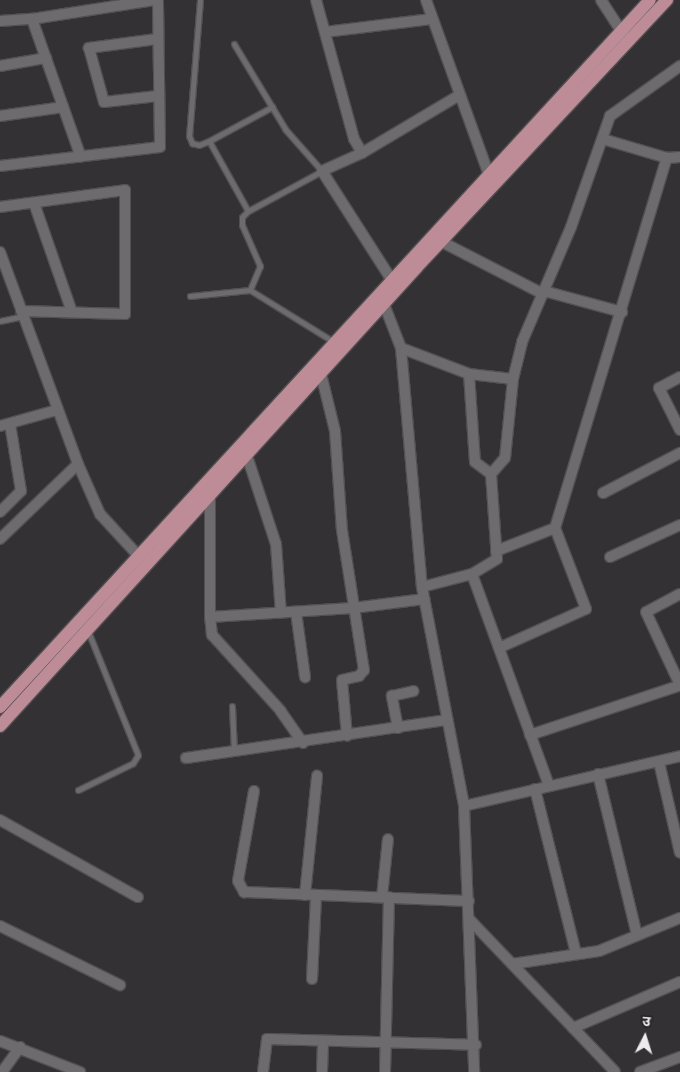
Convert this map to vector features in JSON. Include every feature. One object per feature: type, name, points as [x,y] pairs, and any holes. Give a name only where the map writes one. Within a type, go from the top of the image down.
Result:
[{"type":"main road","points":[[395,284],[440,241],[623,35],[650,0]]},
{"type":"main road","points":[[0,726],[88,630],[143,561],[336,342],[395,284],[488,175],[623,35],[667,0]]},
{"type":"main road","points":[[0,707],[143,561],[210,496],[321,374],[382,298]]},
{"type":"street","points":[[0,21],[32,19],[89,4],[156,0],[160,148],[0,166]]},
{"type":"street","points":[[316,0],[354,139],[362,153]]},
{"type":"street","points":[[426,0],[458,96],[488,175]]},
{"type":"street","points":[[602,0],[623,35]]},
{"type":"street","points":[[32,19],[81,157]]},
{"type":"street","points":[[325,32],[431,19]]},
{"type":"street","points":[[157,39],[89,48],[104,102],[158,96]]},
{"type":"street","points":[[0,66],[46,58]]},
{"type":"street","points":[[422,587],[472,574],[494,563],[496,551],[491,474],[505,458],[513,379],[522,342],[544,293],[615,109],[680,66]]},
{"type":"street","points":[[395,284],[358,223],[322,171],[362,153],[458,96]]},
{"type":"street","points":[[0,116],[63,107]]},
{"type":"street","points":[[603,139],[667,158],[680,157]]},
{"type":"street","points":[[501,647],[586,609],[555,528],[622,312],[667,158]]},
{"type":"street","points":[[0,207],[124,190],[125,314],[22,313]]},
{"type":"street","points":[[34,203],[72,312]]},
{"type":"street","points":[[440,241],[544,293],[622,312]]},
{"type":"street","points":[[0,252],[57,410],[100,514],[143,561]]},
{"type":"street","points":[[382,298],[401,348],[422,587],[464,806],[476,1045],[474,1072]]},
{"type":"street","points":[[401,348],[469,374],[513,379]]},
{"type":"street","points":[[321,374],[335,431],[342,530],[364,670],[359,676],[342,680],[346,736]]},
{"type":"street","points":[[469,374],[475,462],[491,474]]},
{"type":"street","points":[[680,378],[659,388],[680,430]]},
{"type":"street","points":[[0,512],[21,490],[5,425],[57,410]]},
{"type":"street","points":[[602,493],[680,453]]},
{"type":"street","points":[[247,456],[276,544],[281,613]]},
{"type":"street","points":[[0,539],[78,464]]},
{"type":"street","points":[[210,496],[210,617],[212,635],[281,711],[303,743]]},
{"type":"street","points":[[610,557],[680,525]]},
{"type":"street","points":[[496,551],[555,528]]},
{"type":"street","points":[[472,574],[501,647],[530,735],[549,785]]},
{"type":"street","points":[[530,735],[679,685],[646,612],[680,594]]},
{"type":"street","points":[[210,617],[353,608],[424,600]]},
{"type":"street","points":[[296,612],[305,677]]},
{"type":"street","points":[[398,728],[392,696],[413,692]]},
{"type":"street","points":[[186,758],[303,743],[447,720]]},
{"type":"street","points":[[464,806],[680,756]]},
{"type":"street","points":[[658,762],[680,853]]},
{"type":"street","points":[[598,774],[637,935]]},
{"type":"street","points":[[305,895],[317,776]]},
{"type":"street","points":[[535,789],[576,954]]},
{"type":"street","points":[[254,791],[239,887],[244,892],[469,900]]},
{"type":"street","points":[[0,820],[138,897]]},
{"type":"street","points":[[385,1072],[385,897],[388,839]]},
{"type":"street","points":[[312,979],[316,896]]},
{"type":"street","points":[[512,964],[599,951],[680,918]]},
{"type":"street","points":[[470,919],[615,1072]]},
{"type":"street","points":[[0,926],[120,985]]},
{"type":"street","points":[[573,1028],[680,982]]},
{"type":"street","points":[[263,1072],[267,1039],[476,1045]]},
{"type":"street","points":[[0,1040],[80,1072]]},
{"type":"street","points":[[322,1072],[323,1040]]},
{"type":"street","points":[[2,1072],[20,1047]]},
{"type":"street","points":[[640,1072],[680,1057]]},
{"type":"lane","points":[[200,0],[189,136],[192,143],[199,145],[209,141],[272,107]]},
{"type":"lane","points":[[234,44],[285,129],[322,171],[248,211],[242,218],[242,225],[260,266],[250,290]]},
{"type":"lane","points":[[209,141],[248,211]]},
{"type":"lane","points":[[190,296],[250,290],[336,342]]},
{"type":"lane","points":[[0,321],[22,313]]},
{"type":"lane","points":[[78,790],[133,763],[138,755],[88,630]]},
{"type":"lane","points":[[232,706],[234,752]]}]
